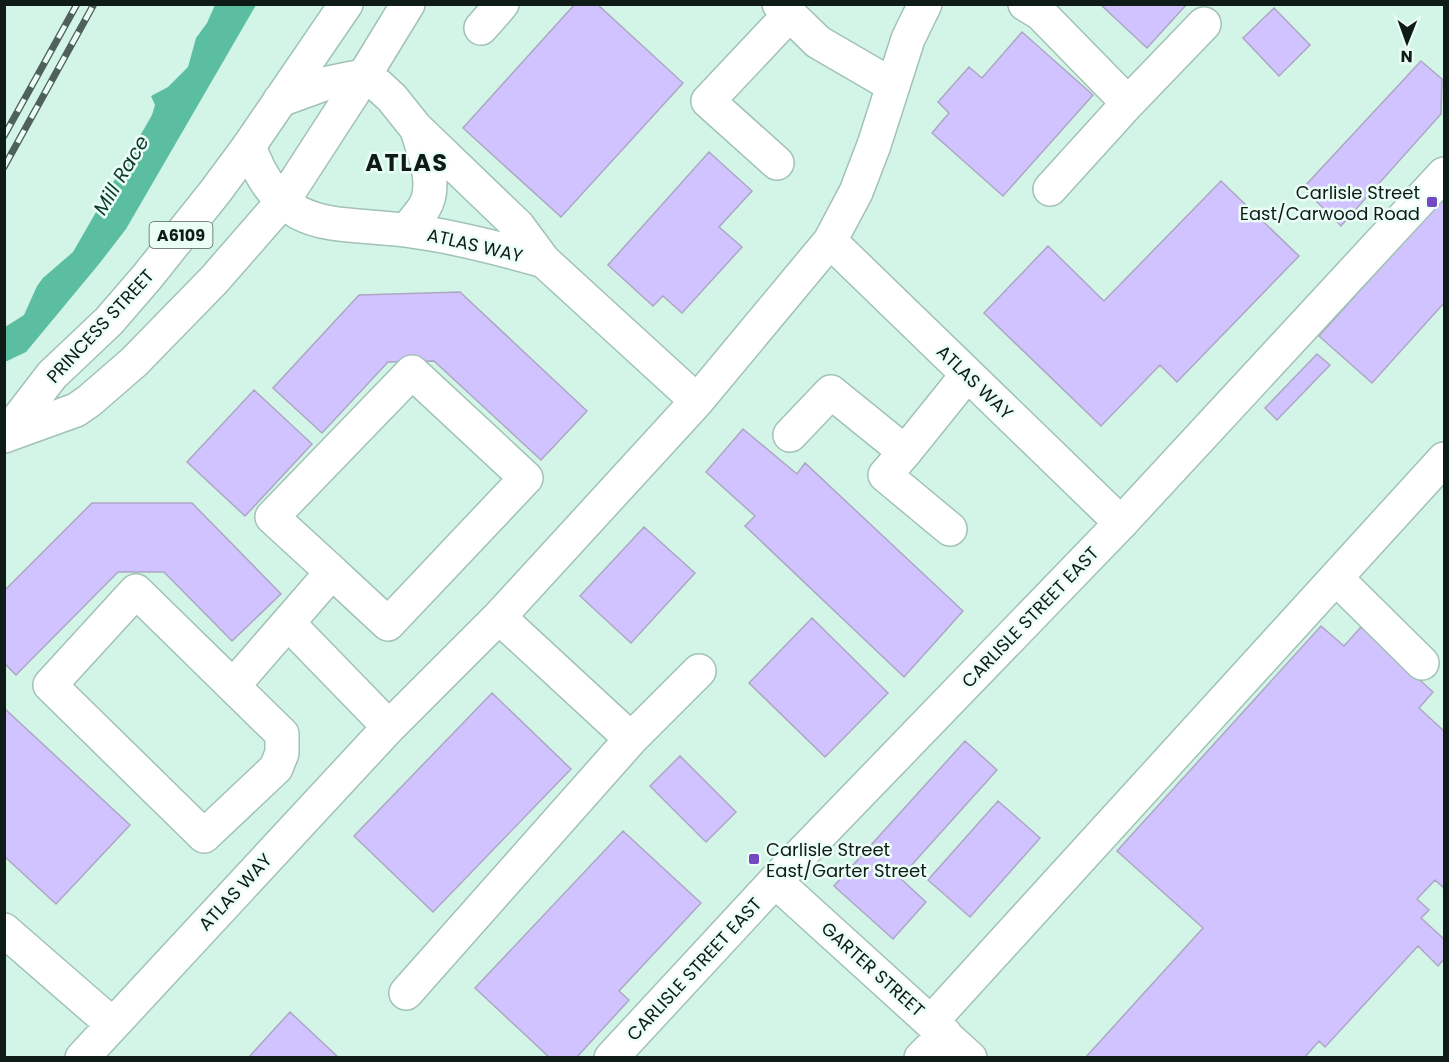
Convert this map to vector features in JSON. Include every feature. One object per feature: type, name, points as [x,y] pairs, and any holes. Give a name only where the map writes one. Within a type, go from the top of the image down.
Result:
[{"type":"street","name":"PRINCESS STREET","points":[[5,436],[52,375],[96,335],[147,277],[249,146],[346,4]]},
{"type":"street","name":"A6109","points":[[5,436],[76,410],[134,362],[206,289],[282,201],[408,4]]},
{"type":"street","name":"ATLAS WAY","points":[[82,1058],[389,727],[499,616],[697,401],[830,241],[856,192],[874,145],[908,39],[925,4]]},
{"type":"street","points":[[1025,4],[1040,13],[1128,103]]},
{"type":"street","points":[[777,163],[708,101],[784,10],[818,42],[892,85]]},
{"type":"street","points":[[1050,189],[1204,24]]},
{"type":"street","points":[[280,100],[334,81],[364,76]]},
{"type":"street","name":"ATLAS WAY","points":[[364,76],[392,98],[417,128],[518,226],[544,261],[697,401]]},
{"type":"street","name":"ATLAS WAY","points":[[406,230],[426,206],[430,189],[427,160],[417,128]]},
{"type":"street","name":"ATLAS WAY","points":[[249,146],[267,184],[282,201],[318,221],[406,230],[487,245],[544,261]]},
{"type":"street","name":"CARLISLE STREET EAST","points":[[611,1058],[775,881],[1121,523],[1444,174]]},
{"type":"street","name":"ATLAS WAY","points":[[830,241],[1121,523]]},
{"type":"street","points":[[412,372],[526,478],[388,624],[332,572],[272,517],[412,372]]},
{"type":"street","points":[[950,529],[885,475],[967,375]]},
{"type":"street","points":[[790,435],[831,392],[905,452]]},
{"type":"street","points":[[921,1058],[938,1028],[1000,947],[1444,459]]},
{"type":"street","points":[[233,686],[332,572]]},
{"type":"street","points":[[1336,578],[1422,663]]},
{"type":"street","points":[[136,591],[233,686],[282,734],[282,753],[276,768],[204,836],[50,685],[136,591]]},
{"type":"street","points":[[499,616],[631,739]]},
{"type":"street","points":[[288,623],[389,727]]},
{"type":"street","points":[[406,993],[631,739],[699,671]]},
{"type":"street","name":"GARTER STREET","points":[[775,881],[970,1058]]},
{"type":"street","points":[[4,930],[112,1024]]},
{"type":"water","name":"Mill Race","points":[[215,5],[256,5],[126,229],[26,352],[5,362],[5,327],[24,315],[43,278],[73,252],[152,115],[155,105],[151,96],[168,87],[188,67],[196,38],[207,23]]},
{"type":"building","points":[[575,4],[597,4],[683,83],[561,217],[463,128]]},
{"type":"building","points":[[1100,4],[1187,4],[1147,48]]},
{"type":"building","points":[[1274,8],[1310,45],[1279,76],[1243,38]]},
{"type":"building","points":[[1022,32],[1093,95],[1003,196],[932,133],[949,113],[938,102],[969,67],[982,78]]},
{"type":"building","points":[[1421,61],[1442,79],[1441,114],[1341,226],[1303,188]]},
{"type":"building","points":[[709,152],[752,191],[719,227],[742,247],[682,313],[663,296],[653,306],[608,265]]},
{"type":"building","points":[[1221,181],[1299,256],[1177,382],[1160,365],[1101,426],[984,313],[1048,246],[1104,301]]},
{"type":"building","points":[[1444,197],[1444,303],[1372,383],[1319,336]]},
{"type":"building","points":[[460,292],[587,411],[541,460],[434,361],[388,362],[322,433],[273,388],[359,295]]},
{"type":"building","points":[[1317,354],[1330,365],[1277,420],[1265,408]]},
{"type":"building","points":[[254,390],[312,444],[245,516],[187,462]]},
{"type":"building","points":[[743,429],[797,474],[805,463],[963,611],[904,677],[745,526],[755,516],[706,472]]},
{"type":"building","points":[[92,503],[192,503],[281,594],[232,641],[164,572],[118,572],[16,675],[4,663],[4,591]]},
{"type":"building","points":[[644,527],[695,573],[631,643],[580,596]]},
{"type":"building","points":[[812,618],[888,693],[825,757],[749,683]]},
{"type":"building","points":[[1321,626],[1344,646],[1361,627],[1433,692],[1419,708],[1444,731],[1444,888],[1435,880],[1417,899],[1429,910],[1421,918],[1444,939],[1444,959],[1438,966],[1418,946],[1325,1047],[1319,1041],[1304,1058],[1085,1058],[1203,928],[1117,851]]},
{"type":"building","points":[[492,693],[571,769],[433,912],[354,836]]},
{"type":"building","points":[[4,708],[130,825],[56,904],[4,856]]},
{"type":"building","points":[[965,741],[997,770],[900,878],[926,902],[893,939],[834,886]]},
{"type":"building","points":[[680,756],[736,812],[706,842],[650,786]]},
{"type":"building","points":[[998,801],[1040,838],[970,917],[928,880]]},
{"type":"building","points":[[623,831],[701,903],[619,991],[629,1000],[576,1058],[550,1058],[475,988]]},
{"type":"building","points":[[290,1012],[339,1058],[248,1058]]},
{"type":"railway","points":[[4,136],[77,4]]},
{"type":"railway","points":[[4,167],[94,4]]},
{"type":"place","name":"Carlisle Street East/Carwood Road","points":[[1432,202]]},
{"type":"place","name":"Carlisle Street East/Garter Street","points":[[754,859]]},
{"type":"district","name":"ATLAS","points":[[407,162]]}]
